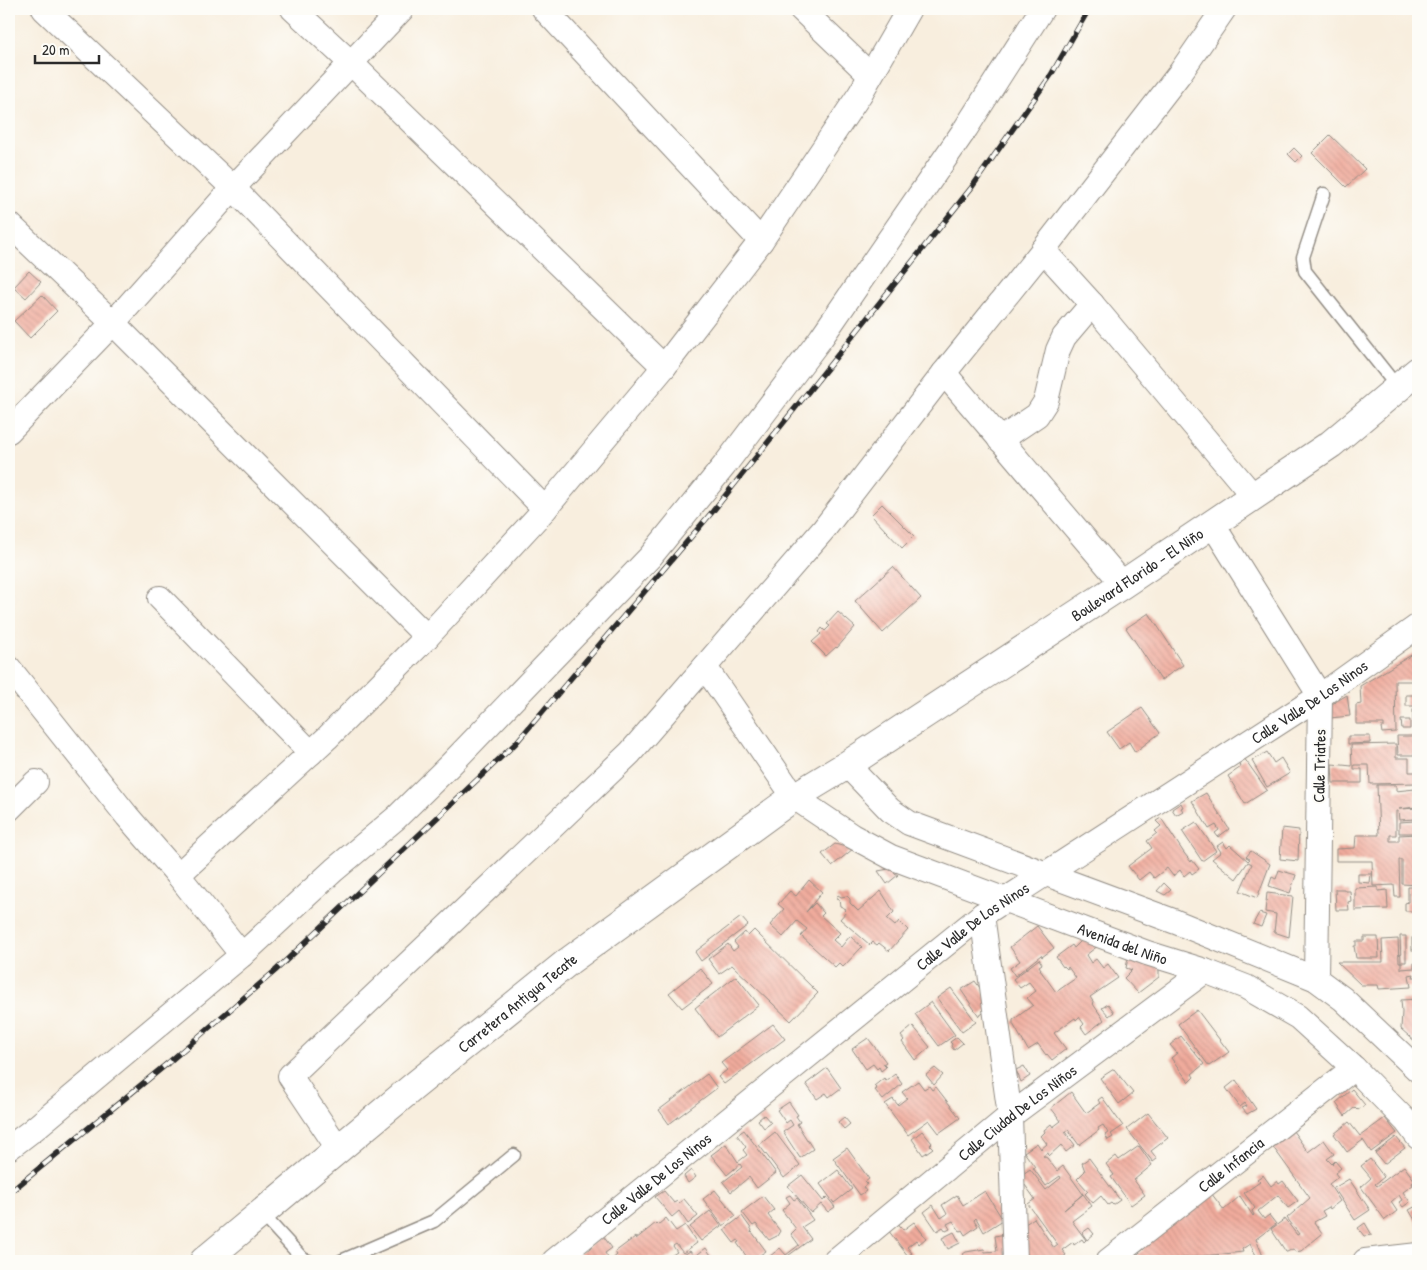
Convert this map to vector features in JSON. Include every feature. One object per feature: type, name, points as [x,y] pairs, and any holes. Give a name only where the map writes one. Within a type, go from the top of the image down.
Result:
[{"type":"main road","name":"Boulevard Florido - El Niño","points":[[848,765],[1254,497],[1331,444],[1408,380]]},
{"type":"main road","name":"Carretera Antigua Tecate","points":[[204,1261],[338,1148],[569,961],[794,797],[848,765]]},
{"type":"street","points":[[44,9],[232,188],[545,509]]},
{"type":"street","points":[[293,9],[664,367]]},
{"type":"street","points":[[9,431],[113,323],[232,188],[402,9]]},
{"type":"street","points":[[544,9],[761,241]]},
{"type":"street","points":[[801,9],[870,75]]},
{"type":"street","points":[[178,875],[312,753],[427,637],[545,509],[664,367],[761,241],[860,94],[909,9]]},
{"type":"street","points":[[9,1148],[242,955],[334,870],[396,818],[451,764],[650,557],[724,466],[822,338],[966,128],[1042,9]]},
{"type":"street","points":[[338,1148],[290,1076],[630,753],[824,529],[1180,73],[1224,9]]},
{"type":"street","points":[[9,224],[113,323],[427,637]]},
{"type":"street","points":[[1043,250],[1092,304],[1254,497]]},
{"type":"street","points":[[1000,440],[1037,415],[1046,401],[1058,350],[1064,337],[1092,304]]},
{"type":"street","points":[[944,373],[1123,584]]},
{"type":"street","points":[[1213,525],[1320,696]]},
{"type":"street","points":[[160,598],[312,753]]},
{"type":"street","name":"Calle Valle De Los Ninos","points":[[554,1261],[982,915],[1320,696],[1418,626]]},
{"type":"street","points":[[705,667],[794,797]]},
{"type":"street","points":[[9,668],[127,816],[178,875],[242,955]]},
{"type":"street","name":"Calle Triates","points":[[1316,978],[1320,696]]},
{"type":"street","points":[[848,765],[890,810],[909,823],[1176,922],[1316,978],[1343,999],[1418,1070]]},
{"type":"street","points":[[9,809],[36,782]]},
{"type":"street","name":"Avenida del Niño","points":[[794,797],[852,836],[891,857],[1147,953],[1205,970],[1246,988],[1298,1017],[1354,1068],[1406,1121],[1418,1138]]},
{"type":"street","points":[[982,915],[1010,1116],[1015,1261]]},
{"type":"street","name":"Calle Ciudad De Los Niños","points":[[835,1261],[1010,1116],[1205,970]]},
{"type":"street","name":"Calle Infancia","points":[[1108,1261],[1354,1068]]},
{"type":"street","points":[[1365,1261],[1418,1255]]},
{"type":"lane","points":[[1324,194],[1303,257],[1305,272],[1408,380]]},
{"type":"lane","points":[[341,1261],[434,1221],[514,1155]]},
{"type":"lane","points":[[261,1213],[303,1258],[309,1261]]},
{"type":"building","points":[[1330,135],[1365,169],[1346,187],[1312,153]]},
{"type":"building","points":[[1294,148],[1302,156],[1296,162],[1288,154]]},
{"type":"building","points":[[29,271],[41,282],[26,298],[14,287]]},
{"type":"building","points":[[42,295],[57,311],[30,338],[14,321]]},
{"type":"building","points":[[882,504],[914,536],[902,548],[871,515]]},
{"type":"building","points":[[893,567],[921,598],[883,633],[855,601]]},
{"type":"building","points":[[838,612],[855,627],[837,648],[826,656],[812,642],[821,634],[819,632],[822,628],[825,631],[830,626],[827,624]]},
{"type":"building","points":[[1149,613],[1183,665],[1161,680],[1126,628]]},
{"type":"building","points":[[1418,651],[1418,681],[1395,681],[1396,732],[1382,733],[1381,727],[1384,727],[1384,724],[1356,724],[1356,705],[1361,704],[1360,686]]},
{"type":"building","points":[[1347,695],[1350,716],[1330,718],[1330,705]]},
{"type":"building","points":[[1406,695],[1418,695],[1418,706],[1406,706]]},
{"type":"building","points":[[1142,708],[1160,733],[1135,752],[1129,742],[1119,749],[1107,732]]},
{"type":"building","points":[[1413,710],[1418,710],[1418,727],[1413,727]]},
{"type":"building","points":[[1401,720],[1410,720],[1410,729],[1402,729]]},
{"type":"building","points":[[1348,736],[1370,736],[1370,743],[1348,744]]},
{"type":"building","points":[[1397,736],[1417,736],[1418,755],[1398,755]]},
{"type":"building","points":[[1396,744],[1396,758],[1409,758],[1409,772],[1418,772],[1418,783],[1370,784],[1369,765],[1354,765],[1354,769],[1362,769],[1362,783],[1333,783],[1332,764],[1352,766],[1351,745]]},
{"type":"building","points":[[1267,752],[1274,763],[1281,758],[1290,773],[1267,787],[1252,761]]},
{"type":"building","points":[[1244,758],[1267,790],[1245,804],[1228,776],[1241,767],[1238,762]]},
{"type":"building","points":[[1377,785],[1396,785],[1396,791],[1415,789],[1416,807],[1399,809],[1418,808],[1418,833],[1399,833],[1399,822],[1415,821],[1415,819],[1399,820],[1398,811],[1396,811],[1396,835],[1390,835],[1390,841],[1399,841],[1399,835],[1418,834],[1418,859],[1412,859],[1412,861],[1418,861],[1418,885],[1402,884],[1402,860],[1399,860],[1400,897],[1395,897],[1394,885],[1373,886],[1372,861],[1336,861],[1336,849],[1355,848],[1356,835],[1379,835]]},
{"type":"building","points":[[1206,793],[1229,829],[1218,837],[1215,833],[1219,830],[1216,825],[1209,829],[1192,801]]},
{"type":"building","points":[[1181,803],[1183,811],[1176,815],[1172,809]]},
{"type":"building","points":[[1161,818],[1184,853],[1199,869],[1192,874],[1190,871],[1184,876],[1180,870],[1173,876],[1167,868],[1154,878],[1149,872],[1139,880],[1128,866],[1152,848],[1147,841],[1157,833],[1155,831],[1161,826],[1156,821]]},
{"type":"building","points":[[1196,822],[1216,851],[1202,861],[1182,831]]},
{"type":"building","points":[[1282,828],[1299,830],[1298,861],[1280,859]]},
{"type":"building","points":[[1223,842],[1227,848],[1230,845],[1248,861],[1250,859],[1246,857],[1251,851],[1270,864],[1257,898],[1240,891],[1252,864],[1248,862],[1236,879],[1212,859],[1221,852],[1217,846]]},
{"type":"building","points":[[835,844],[853,849],[832,866],[822,854]]},
{"type":"building","points":[[889,869],[898,875],[887,884],[878,871]]},
{"type":"building","points":[[1279,870],[1296,875],[1290,893],[1269,886],[1272,877],[1276,879]]},
{"type":"building","points":[[1358,874],[1371,874],[1370,883],[1358,882]]},
{"type":"building","points":[[809,880],[822,892],[806,912],[815,903],[824,913],[821,916],[840,933],[833,940],[841,947],[850,936],[862,947],[843,967],[839,963],[835,967],[801,936],[807,929],[797,921],[783,937],[770,925],[784,909],[778,904],[790,891],[796,896]]},
{"type":"building","points":[[1164,883],[1171,890],[1165,895],[1157,891]]},
{"type":"building","points":[[1378,887],[1378,891],[1387,890],[1388,909],[1355,910],[1355,888]]},
{"type":"building","points":[[1408,887],[1418,887],[1418,911],[1405,911],[1405,903],[1408,902]]},
{"type":"building","points":[[1335,889],[1350,891],[1351,901],[1348,902],[1349,910],[1336,910]]},
{"type":"building","points":[[881,891],[894,912],[887,919],[895,926],[899,921],[908,930],[889,951],[879,943],[877,945],[873,942],[870,945],[840,919],[846,912],[844,910],[846,909],[840,906],[839,900],[836,899],[838,895],[841,897],[847,896],[850,899],[850,903],[858,911]]},
{"type":"building","points":[[1267,893],[1293,896],[1289,937],[1274,932],[1276,914],[1265,912]]},
{"type":"building","points":[[1259,913],[1266,915],[1261,927],[1253,924]]},
{"type":"building","points":[[741,917],[748,925],[701,961],[695,952]]},
{"type":"building","points":[[1037,926],[1054,948],[1042,957],[1041,955],[1015,976],[1010,968],[1020,961],[1010,947]]},
{"type":"building","points":[[754,930],[818,993],[791,1021],[732,965],[719,974],[708,959],[728,944],[733,951],[738,947],[734,942],[745,932],[748,936]]},
{"type":"building","points":[[1400,936],[1406,936],[1406,962],[1401,962]]},
{"type":"building","points":[[1364,937],[1378,937],[1379,958],[1356,958],[1354,946],[1356,946],[1356,941],[1364,941]]},
{"type":"building","points":[[1412,938],[1418,938],[1418,950],[1412,950]]},
{"type":"building","points":[[1398,939],[1401,969],[1414,968],[1414,963],[1418,963],[1418,977],[1413,977],[1414,974],[1409,975],[1411,987],[1379,989],[1378,985],[1361,985],[1337,962],[1383,962],[1382,940]]},
{"type":"building","points":[[1082,940],[1099,945],[1086,955],[1091,963],[1096,959],[1103,968],[1108,964],[1118,978],[1090,997],[1104,1020],[1086,1034],[1081,1027],[1084,1024],[1079,1017],[1076,1020],[1075,1018],[1054,1033],[1066,1049],[1052,1060],[1038,1044],[1028,1050],[1013,1024],[1013,1020],[1033,1005],[1027,998],[1036,991],[1029,982],[1020,988],[1013,979],[1039,959],[1042,964],[1039,966],[1040,970],[1056,992],[1076,978],[1068,967],[1067,969],[1063,967],[1056,957],[1072,945],[1074,948]]},
{"type":"building","points":[[1128,958],[1159,967],[1159,977],[1138,993],[1124,978],[1132,970],[1126,968]]},
{"type":"building","points":[[700,968],[713,984],[682,1008],[669,993]]},
{"type":"building","points":[[736,976],[759,1005],[717,1037],[695,1008]]},
{"type":"building","points":[[975,981],[993,1006],[979,1016],[961,990]]},
{"type":"building","points":[[951,988],[976,1022],[962,1032],[937,998]]},
{"type":"building","points":[[1418,999],[1418,1044],[1401,1029],[1401,1000]]},
{"type":"building","points":[[931,1002],[955,1035],[939,1046],[915,1014]]},
{"type":"building","points":[[1108,1004],[1114,1012],[1109,1016],[1102,1008]]},
{"type":"building","points":[[1197,1010],[1229,1052],[1209,1066],[1178,1024]]},
{"type":"building","points":[[773,1024],[785,1039],[724,1084],[718,1077],[727,1070],[721,1063]]},
{"type":"building","points":[[913,1026],[930,1047],[915,1060],[902,1042],[904,1040],[901,1036]]},
{"type":"building","points":[[1181,1036],[1204,1064],[1192,1074],[1194,1077],[1189,1082],[1171,1058],[1177,1053],[1170,1045]]},
{"type":"building","points":[[957,1037],[963,1043],[954,1050],[950,1042]]},
{"type":"building","points":[[868,1038],[886,1062],[883,1064],[886,1067],[881,1071],[879,1067],[877,1069],[873,1064],[866,1069],[852,1049]]},
{"type":"building","points":[[1024,1066],[1030,1076],[1021,1082],[1016,1070]]},
{"type":"building","points":[[827,1068],[841,1088],[829,1097],[826,1093],[817,1099],[806,1084]]},
{"type":"building","points":[[935,1068],[943,1075],[934,1085],[926,1075]]},
{"type":"building","points":[[1114,1069],[1133,1093],[1119,1104],[1100,1078]]},
{"type":"building","points":[[707,1074],[717,1088],[669,1124],[659,1110]]},
{"type":"building","points":[[895,1074],[902,1084],[883,1100],[874,1086],[884,1078],[886,1081]]},
{"type":"building","points":[[1236,1080],[1256,1109],[1247,1114],[1242,1108],[1247,1106],[1245,1103],[1240,1107],[1226,1088]]},
{"type":"building","points":[[918,1081],[924,1089],[929,1086],[932,1090],[936,1087],[960,1118],[939,1133],[929,1120],[908,1135],[885,1104],[893,1099],[898,1105],[907,1098],[902,1092]]},
{"type":"building","points":[[1352,1089],[1365,1105],[1358,1110],[1355,1107],[1345,1116],[1336,1103]]},
{"type":"building","points":[[1071,1092],[1086,1113],[1100,1103],[1098,1100],[1102,1097],[1123,1126],[1111,1134],[1113,1137],[1108,1140],[1105,1135],[1108,1133],[1103,1125],[1079,1145],[1068,1130],[1065,1132],[1075,1145],[1066,1152],[1061,1145],[1049,1156],[1048,1153],[1043,1156],[1047,1158],[1057,1171],[1063,1166],[1092,1206],[1072,1221],[1086,1240],[1084,1242],[1082,1239],[1074,1245],[1073,1242],[1062,1250],[1066,1255],[1058,1261],[1030,1261],[1024,1250],[1021,1227],[1034,1218],[1054,1248],[1058,1245],[1028,1204],[1035,1199],[1025,1185],[1023,1187],[1019,1177],[1030,1169],[1046,1190],[1061,1178],[1060,1176],[1046,1186],[1024,1152],[1037,1143],[1041,1149],[1047,1144],[1041,1136],[1045,1132],[1044,1130],[1051,1124],[1053,1127],[1061,1121],[1051,1108]]},
{"type":"building","points":[[789,1102],[798,1115],[796,1116],[800,1122],[797,1124],[813,1149],[800,1158],[783,1132],[793,1125],[790,1120],[786,1123],[777,1110]]},
{"type":"building","points":[[1148,1113],[1168,1138],[1151,1151],[1157,1159],[1153,1162],[1127,1129]]},
{"type":"building","points":[[764,1115],[771,1123],[764,1128],[758,1120]]},
{"type":"building","points":[[844,1117],[850,1124],[844,1129],[838,1122]]},
{"type":"building","points":[[1385,1118],[1397,1133],[1371,1152],[1363,1140],[1347,1152],[1334,1134],[1349,1122],[1360,1136]]},
{"type":"building","points":[[744,1130],[776,1173],[757,1188],[749,1177],[731,1192],[723,1182],[742,1167],[740,1164],[727,1175],[711,1155],[726,1144],[738,1162],[747,1155],[743,1150],[746,1147],[737,1135]]},
{"type":"building","points":[[922,1131],[932,1143],[930,1145],[933,1148],[923,1155],[912,1139]]},
{"type":"building","points":[[1293,1131],[1308,1152],[1324,1140],[1334,1154],[1327,1159],[1332,1164],[1335,1161],[1341,1168],[1335,1173],[1338,1177],[1329,1184],[1340,1201],[1330,1209],[1329,1207],[1322,1211],[1325,1216],[1314,1222],[1322,1234],[1301,1251],[1295,1252],[1293,1249],[1286,1252],[1271,1229],[1285,1219],[1297,1235],[1299,1234],[1287,1218],[1310,1198],[1273,1147]]},
{"type":"building","points":[[775,1132],[800,1165],[784,1178],[759,1145]]},
{"type":"building","points":[[1396,1137],[1405,1148],[1384,1164],[1375,1153]]},
{"type":"building","points":[[1139,1146],[1152,1165],[1134,1180],[1145,1195],[1131,1205],[1111,1177],[1114,1175],[1106,1164],[1116,1156],[1119,1160]]},
{"type":"building","points":[[847,1148],[869,1179],[863,1187],[866,1191],[860,1195],[833,1158]]},
{"type":"building","points":[[1089,1158],[1120,1200],[1113,1205],[1111,1203],[1108,1205],[1101,1196],[1093,1203],[1085,1194],[1088,1191],[1077,1179],[1085,1171],[1082,1163]]},
{"type":"building","points":[[1370,1159],[1384,1177],[1375,1184],[1377,1186],[1404,1166],[1415,1181],[1412,1183],[1413,1185],[1403,1192],[1410,1202],[1403,1207],[1399,1202],[1402,1200],[1399,1195],[1391,1202],[1397,1211],[1385,1220],[1361,1187],[1371,1178],[1361,1166]]},
{"type":"building","points":[[691,1170],[696,1177],[688,1183],[684,1176]]},
{"type":"building","points":[[838,1170],[852,1189],[834,1203],[820,1184]]},
{"type":"building","points":[[802,1175],[823,1201],[827,1197],[835,1207],[828,1212],[821,1204],[811,1213],[788,1186]]},
{"type":"building","points":[[1263,1175],[1271,1186],[1277,1181],[1279,1184],[1283,1181],[1298,1201],[1288,1208],[1278,1195],[1258,1211],[1264,1219],[1269,1215],[1276,1224],[1256,1239],[1263,1256],[1257,1257],[1250,1244],[1242,1249],[1243,1252],[1155,1261],[1133,1261],[1131,1259],[1144,1249],[1143,1244],[1211,1193],[1224,1210],[1240,1196],[1253,1216],[1252,1211],[1255,1208],[1244,1193],[1260,1182],[1257,1179]]},
{"type":"building","points":[[1349,1179],[1370,1210],[1355,1220],[1334,1188]]},
{"type":"building","points":[[715,1190],[736,1216],[723,1226],[703,1199]]},
{"type":"building","points":[[664,1191],[674,1203],[677,1201],[679,1203],[684,1199],[698,1216],[688,1224],[679,1211],[672,1217],[655,1197]]},
{"type":"building","points":[[985,1191],[1003,1220],[984,1232],[976,1218],[974,1220],[978,1226],[965,1235],[953,1221],[947,1224],[950,1229],[946,1231],[943,1227],[937,1231],[924,1212],[933,1205],[941,1218],[947,1214],[942,1205],[957,1195],[963,1205]]},
{"type":"building","points":[[790,1195],[794,1200],[797,1198],[813,1220],[802,1227],[811,1239],[781,1261],[764,1261],[780,1248],[786,1255],[799,1245],[791,1234],[796,1229],[782,1210],[790,1203],[786,1197]]},
{"type":"building","points":[[763,1196],[774,1210],[768,1215],[780,1231],[777,1236],[769,1240],[756,1224],[753,1226],[742,1212]]},
{"type":"building","points":[[1418,1205],[1418,1225],[1409,1210]]},
{"type":"building","points":[[710,1211],[721,1226],[701,1241],[690,1227]]},
{"type":"building","points":[[742,1216],[752,1230],[751,1233],[766,1251],[760,1255],[764,1261],[748,1261],[737,1243],[739,1242],[738,1240],[734,1243],[724,1230]]},
{"type":"building","points":[[666,1218],[676,1231],[685,1225],[697,1243],[683,1253],[676,1244],[673,1246],[677,1252],[663,1261],[653,1261],[650,1257],[644,1261],[610,1261],[617,1255],[615,1252]]},
{"type":"building","points":[[914,1222],[926,1238],[919,1244],[916,1240],[907,1247],[912,1253],[908,1256],[888,1230],[898,1223],[903,1230]]},
{"type":"building","points":[[1365,1223],[1372,1235],[1364,1236],[1358,1228]]},
{"type":"building","points":[[1089,1228],[1094,1234],[1087,1240],[1082,1233]]},
{"type":"building","points":[[954,1232],[960,1243],[948,1249],[942,1238]]},
{"type":"building","points":[[1005,1234],[1006,1261],[959,1261],[959,1259],[964,1258],[963,1254],[966,1252],[984,1249],[985,1252],[997,1251],[995,1236]]},
{"type":"building","points":[[603,1236],[612,1248],[605,1253],[610,1261],[589,1261],[588,1259],[582,1261],[577,1255]]},
{"type":"building","points":[[706,1248],[715,1261],[679,1261],[683,1259],[681,1257],[690,1251],[694,1257]]},
{"type":"railway","points":[[9,1193],[168,1063],[275,971],[515,744],[713,511],[972,187],[1051,75],[1089,9]]}]
